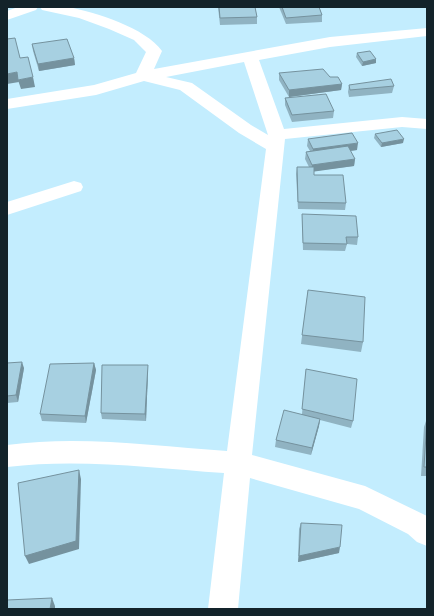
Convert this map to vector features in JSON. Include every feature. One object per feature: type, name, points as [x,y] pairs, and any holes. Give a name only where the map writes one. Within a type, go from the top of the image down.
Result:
[{"type":"street","points":[[7,16],[31,7]]},
{"type":"street","points":[[47,7],[114,26],[139,37],[163,54],[200,66]]},
{"type":"street","points":[[7,104],[96,90],[143,76],[330,42],[427,32]]},
{"type":"street","points":[[143,76],[163,54]]},
{"type":"street","points":[[223,609],[238,463],[276,141],[250,56]]},
{"type":"street","points":[[143,76],[186,86],[245,129],[276,141],[402,122],[427,124]]},
{"type":"street","points":[[7,208],[74,187]]},
{"type":"street","points":[[7,456],[30,453],[85,452],[238,463],[365,498],[418,525],[427,533]]},
{"type":"building","points":[[219,7],[255,7],[257,17],[220,18]]},
{"type":"building","points":[[282,7],[319,7],[322,15],[286,18]]},
{"type":"building","points":[[15,38],[20,58],[28,57],[33,77],[18,80],[17,72],[7,74],[7,39]]},
{"type":"building","points":[[67,39],[74,58],[38,64],[32,44]]},
{"type":"building","points":[[370,51],[376,59],[363,62],[357,53]]},
{"type":"building","points":[[323,69],[330,77],[338,77],[342,84],[289,90],[279,73]]},
{"type":"building","points":[[391,79],[394,86],[350,90],[349,85]]},
{"type":"building","points":[[326,94],[334,111],[292,115],[285,98]]},
{"type":"building","points":[[397,130],[404,139],[382,143],[375,134]]},
{"type":"building","points":[[352,133],[358,143],[313,149],[308,139]]},
{"type":"building","points":[[348,146],[355,159],[312,165],[306,152]]},
{"type":"building","points":[[297,167],[314,167],[314,175],[343,175],[346,203],[298,202]]},
{"type":"building","points":[[302,214],[356,216],[358,237],[346,237],[347,244],[303,243]]},
{"type":"building","points":[[308,290],[365,297],[363,342],[302,335]]},
{"type":"building","points":[[22,362],[16,395],[7,396],[7,363]]},
{"type":"building","points":[[94,363],[85,416],[40,414],[50,364]]},
{"type":"building","points":[[102,365],[148,365],[145,414],[101,413]]},
{"type":"building","points":[[306,369],[357,379],[353,421],[302,409]]},
{"type":"building","points":[[284,410],[320,419],[312,448],[276,440]]},
{"type":"building","points":[[427,419],[427,467],[424,467]]},
{"type":"building","points":[[79,470],[76,541],[25,556],[18,483]]},
{"type":"building","points":[[301,523],[342,525],[340,547],[299,556]]},
{"type":"building","points":[[52,598],[50,609],[7,609],[7,600]]}]
